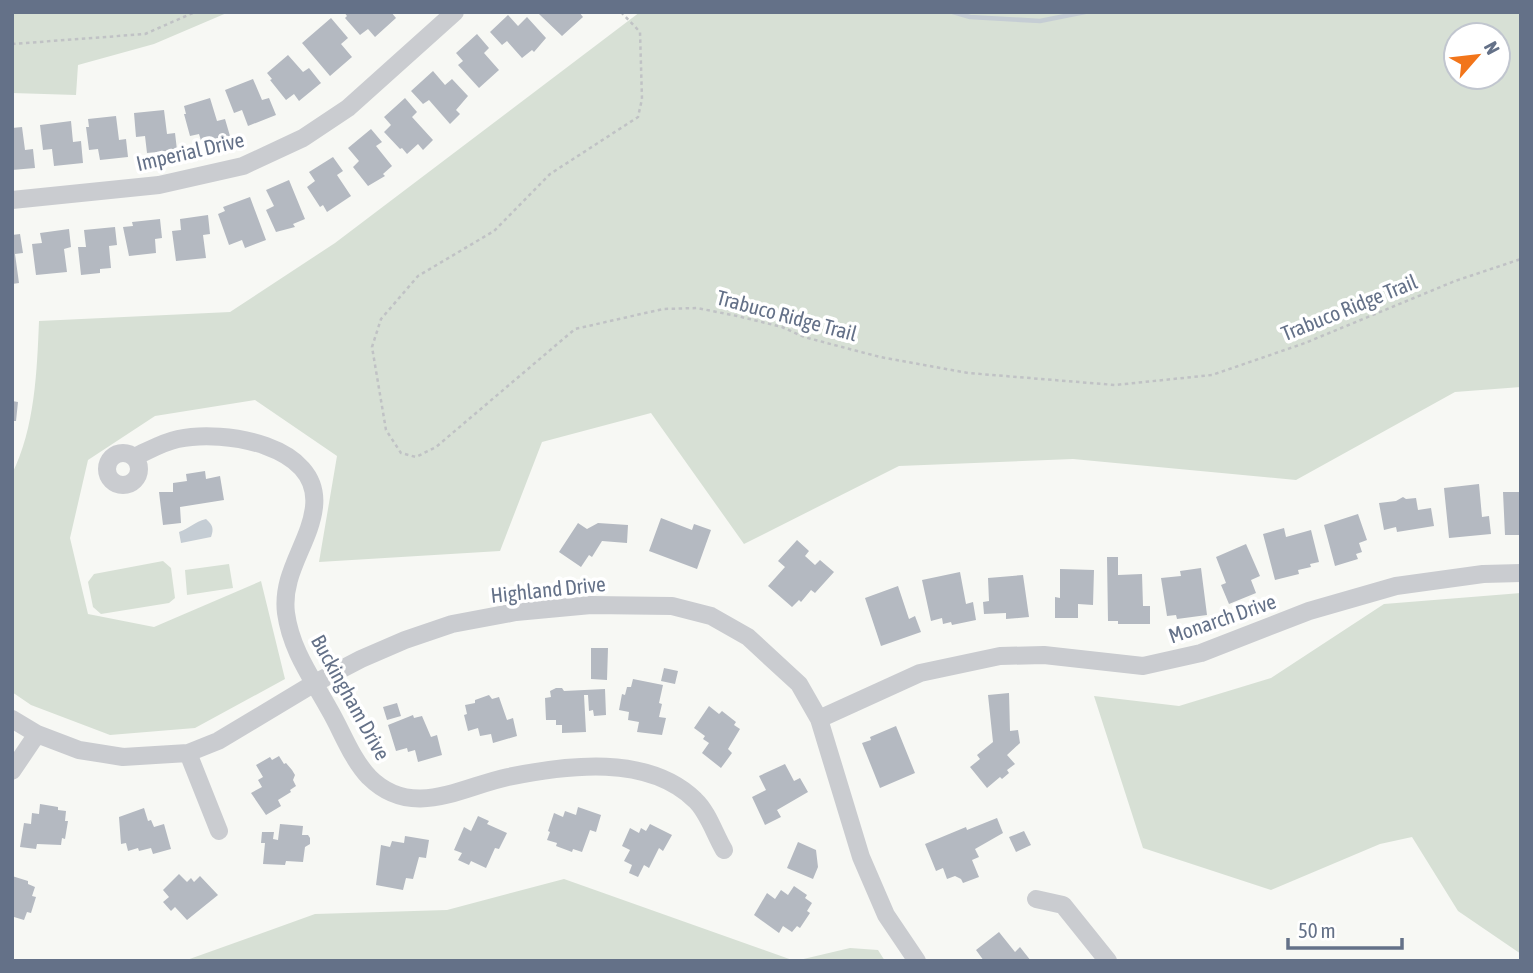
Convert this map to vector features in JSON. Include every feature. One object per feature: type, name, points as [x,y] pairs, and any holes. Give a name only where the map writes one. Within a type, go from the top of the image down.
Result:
[{"type":"street","name":"Imperial Drive","points":[[12,201],[159,185],[243,166],[303,138],[348,108],[455,12]]},
{"type":"street","name":"Buckingham Drive","points":[[134,457],[177,439],[217,436],[253,442],[301,465],[310,477],[314,510],[287,584],[286,612],[294,646],[351,749],[370,777],[395,795],[421,799],[449,796],[507,777],[566,769],[608,767],[644,772],[673,782],[697,802],[724,850]]},
{"type":"street","name":"Monarch Drive","points":[[819,719],[920,673],[1000,656],[1044,655],[1143,666],[1201,653],[1309,611],[1396,586],[1483,574],[1521,573]]},
{"type":"street","name":"Highland Drive","points":[[12,719],[37,734],[79,750],[123,757],[188,753],[218,741],[313,684],[405,640],[452,624],[516,612],[591,605],[672,606],[711,616],[748,637],[799,684],[819,719],[861,857],[886,915],[917,961]]},
{"type":"street","points":[[12,771],[37,734]]},
{"type":"street","points":[[188,753],[219,831]]},
{"type":"street","points":[[1035,899],[1063,905],[1108,961]]},
{"type":"path","points":[[12,44],[145,34],[195,12]]},
{"type":"path","name":"Trabuco Ridge Trail","points":[[621,12],[640,32],[642,99],[638,117],[550,174],[494,231],[418,276],[381,319],[372,348],[386,430],[401,453],[416,457],[436,447],[575,329],[663,309],[697,307],[782,327],[804,337],[880,357],[968,373],[1115,385],[1212,375],[1305,343],[1455,281],[1521,258]]},
{"type":"shaded area","points":[[12,12],[229,12],[154,44],[78,65],[76,95],[12,93]]},
{"type":"shaded area","points":[[640,12],[1521,12],[1521,387],[1455,392],[1296,480],[1073,459],[899,466],[744,544],[651,413],[542,442],[500,551],[319,562],[337,456],[255,400],[155,416],[88,460],[70,538],[88,614],[154,627],[261,581],[285,679],[195,728],[110,735],[31,705],[12,692],[12,474],[26,438],[30,419],[36,379],[39,321],[230,312],[335,243]]},
{"type":"shaded area","points":[[206,519],[212,527],[211,537],[181,543],[179,532]]},
{"type":"shaded area","points":[[163,561],[171,568],[175,598],[169,603],[101,614],[93,607],[88,582],[94,574]]},
{"type":"shaded area","points":[[229,564],[233,588],[187,595],[185,570]]},
{"type":"shaded area","points":[[1521,593],[1521,954],[1458,911],[1412,837],[1380,844],[1271,890],[1143,848],[1094,696],[1179,706],[1271,678],[1384,604]]},
{"type":"shaded area","points":[[564,879],[795,961],[184,961],[315,914],[447,910]]},
{"type":"shaded area","points":[[850,948],[878,950],[885,961],[795,961]]},
{"type":"building","points":[[344,12],[391,12],[396,18],[375,37],[368,29],[360,35],[345,18],[347,16]]},
{"type":"building","points":[[579,12],[583,17],[562,36],[539,14]]},
{"type":"building","points":[[508,15],[518,26],[527,17],[546,38],[534,52],[532,50],[522,58],[507,41],[502,45],[490,32]]},
{"type":"building","points":[[331,18],[348,38],[341,44],[352,57],[330,76],[302,43]]},
{"type":"building","points":[[477,34],[489,48],[484,53],[499,70],[479,88],[458,65],[463,61],[456,53]]},
{"type":"building","points":[[288,55],[303,72],[309,68],[321,83],[299,101],[294,94],[286,100],[267,73]]},
{"type":"building","points":[[433,71],[445,85],[452,79],[468,96],[456,110],[460,114],[450,124],[429,100],[423,104],[411,91]]},
{"type":"building","points":[[253,79],[262,100],[269,98],[276,115],[248,126],[242,110],[234,113],[225,90]]},
{"type":"building","points":[[210,98],[217,121],[225,119],[230,136],[202,144],[199,134],[190,136],[184,106]]},
{"type":"building","points":[[405,98],[417,112],[412,117],[433,140],[423,150],[418,144],[407,154],[384,132],[391,125],[384,117]]},
{"type":"building","points":[[164,110],[167,134],[175,133],[177,150],[147,153],[145,136],[136,137],[134,113]]},
{"type":"building","points":[[116,116],[119,140],[126,139],[128,157],[100,160],[98,149],[89,150],[86,127],[89,127],[88,119]]},
{"type":"building","points":[[71,121],[73,142],[81,141],[83,163],[54,166],[52,149],[43,150],[40,125]]},
{"type":"building","points":[[22,127],[25,150],[33,149],[35,168],[12,170],[12,128]]},
{"type":"building","points":[[371,129],[382,142],[376,146],[392,166],[383,174],[385,176],[368,186],[353,167],[359,161],[348,148]]},
{"type":"building","points":[[333,157],[343,171],[337,175],[351,196],[327,212],[323,205],[320,207],[307,187],[315,181],[309,172]]},
{"type":"building","points":[[289,180],[305,219],[293,224],[295,227],[276,232],[266,210],[274,206],[266,190]]},
{"type":"building","points":[[250,197],[266,240],[245,248],[242,240],[229,245],[218,214],[225,211],[223,207]]},
{"type":"building","points":[[208,215],[210,234],[203,235],[206,258],[176,261],[172,231],[181,230],[180,219]]},
{"type":"building","points":[[160,219],[162,238],[155,239],[156,253],[129,256],[123,227],[133,226],[132,222]]},
{"type":"building","points":[[115,227],[117,245],[109,246],[111,268],[100,269],[100,273],[81,275],[78,247],[86,247],[84,230]]},
{"type":"building","points":[[69,229],[71,247],[64,249],[67,272],[36,275],[32,244],[42,243],[40,233]]},
{"type":"building","points":[[20,234],[23,253],[15,254],[19,283],[12,284],[12,235]]},
{"type":"building","points":[[12,401],[18,402],[16,421],[12,421]]},
{"type":"building","points":[[205,471],[206,479],[220,476],[224,500],[180,507],[181,523],[163,525],[159,492],[173,492],[173,483],[187,481],[186,474]]},
{"type":"building","points":[[1479,484],[1482,517],[1489,516],[1491,534],[1449,538],[1444,488]]},
{"type":"building","points":[[1503,492],[1521,492],[1521,535],[1505,535]]},
{"type":"building","points":[[1403,497],[1416,498],[1418,510],[1431,508],[1434,526],[1397,532],[1396,527],[1384,530],[1379,503],[1396,501]]},
{"type":"building","points":[[1358,514],[1367,540],[1359,543],[1362,552],[1356,554],[1358,559],[1335,566],[1324,525]]},
{"type":"building","points":[[661,518],[692,530],[694,524],[711,530],[697,569],[649,551]]},
{"type":"building","points":[[578,523],[587,529],[598,523],[628,525],[627,543],[602,541],[592,557],[589,555],[581,567],[559,552]]},
{"type":"building","points":[[1284,528],[1286,537],[1311,530],[1319,562],[1298,570],[1299,574],[1275,580],[1263,534]]},
{"type":"building","points":[[797,540],[809,551],[805,556],[815,565],[820,560],[834,572],[815,593],[811,590],[801,602],[799,600],[792,607],[768,586],[785,567],[778,561]]},
{"type":"building","points":[[1246,544],[1260,576],[1251,580],[1256,593],[1229,604],[1221,585],[1226,583],[1216,557]]},
{"type":"building","points":[[1107,557],[1118,557],[1118,575],[1142,574],[1143,606],[1150,606],[1150,624],[1118,624],[1118,621],[1108,621]]},
{"type":"building","points":[[1201,568],[1207,615],[1177,619],[1176,615],[1167,616],[1161,578],[1181,576],[1180,571]]},
{"type":"building","points":[[1060,569],[1094,570],[1093,605],[1078,604],[1078,618],[1055,618],[1055,597],[1060,598]]},
{"type":"building","points":[[960,572],[966,604],[973,602],[976,620],[952,625],[951,622],[943,624],[942,618],[931,621],[922,580]]},
{"type":"building","points":[[1023,575],[1029,617],[1006,619],[1006,613],[984,614],[983,602],[989,601],[988,578]]},
{"type":"building","points":[[898,586],[909,619],[915,616],[921,632],[881,646],[865,598]]},
{"type":"building","points":[[591,648],[608,648],[607,680],[591,679]]},
{"type":"building","points":[[664,668],[678,671],[675,684],[661,681]]},
{"type":"building","points":[[633,679],[663,685],[659,717],[666,718],[662,735],[637,732],[639,722],[628,720],[629,712],[619,710],[622,694],[625,695],[627,687],[631,687]]},
{"type":"building","points":[[562,688],[564,691],[605,689],[606,715],[594,716],[593,710],[589,711],[588,695],[584,695],[586,732],[562,733],[562,725],[556,725],[556,720],[546,720],[545,698],[551,697],[550,691]]},
{"type":"building","points":[[1009,693],[1010,731],[1018,730],[1020,743],[1007,755],[1015,764],[1007,770],[1009,773],[987,788],[970,767],[980,759],[977,755],[993,742],[988,695]]},
{"type":"building","points":[[489,695],[492,699],[499,697],[507,720],[513,718],[517,736],[493,743],[491,734],[480,736],[478,728],[468,731],[464,715],[467,714],[465,705]]},
{"type":"building","points":[[397,703],[401,716],[387,720],[383,707]]},
{"type":"building","points":[[709,706],[719,714],[722,711],[736,722],[734,725],[740,729],[728,749],[732,753],[721,768],[702,753],[709,743],[703,739],[705,736],[694,728]]},
{"type":"building","points":[[413,715],[414,718],[422,716],[431,737],[437,735],[442,755],[418,762],[415,750],[408,752],[407,748],[396,751],[388,725]]},
{"type":"building","points":[[896,726],[915,773],[880,788],[862,743]]},
{"type":"building","points":[[279,756],[295,775],[293,780],[296,786],[278,800],[281,806],[266,815],[251,793],[262,787],[258,780],[263,777],[256,765],[270,757],[272,760]]},
{"type":"building","points":[[785,764],[794,781],[800,778],[808,792],[777,810],[781,817],[765,825],[752,797],[766,790],[759,776]]},
{"type":"building","points":[[40,804],[66,811],[65,821],[68,821],[65,839],[62,838],[61,845],[37,844],[36,849],[20,847],[24,823],[31,824],[32,813],[39,814]]},
{"type":"building","points":[[578,807],[601,815],[596,832],[590,830],[582,852],[573,849],[572,852],[547,840],[548,831],[554,813],[563,817],[565,811],[576,815]]},
{"type":"building","points":[[144,808],[148,821],[151,820],[154,827],[164,824],[171,849],[153,854],[151,848],[128,851],[126,843],[121,844],[119,817]]},
{"type":"building","points":[[478,816],[489,821],[487,824],[507,833],[499,849],[495,848],[486,868],[471,861],[469,865],[458,860],[462,853],[454,850],[464,827],[471,831]]},
{"type":"building","points":[[997,818],[1003,833],[975,849],[979,857],[972,860],[979,877],[963,883],[955,876],[947,879],[943,868],[936,871],[925,844]]},
{"type":"building","points":[[280,824],[303,826],[302,835],[308,835],[310,844],[305,847],[303,862],[263,864],[265,843],[261,843],[262,832],[274,832],[273,839],[278,840]]},
{"type":"building","points":[[650,824],[672,835],[663,851],[659,848],[649,868],[644,865],[638,877],[629,873],[632,865],[624,861],[630,850],[622,846],[630,828],[639,833],[641,828],[646,831]]},
{"type":"building","points":[[1024,831],[1031,845],[1016,852],[1009,837]]},
{"type":"building","points":[[405,836],[429,840],[426,858],[419,857],[413,879],[406,878],[403,890],[376,885],[381,845],[390,847],[392,841],[404,843]]},
{"type":"building","points":[[798,842],[816,850],[818,867],[813,879],[787,868]]},
{"type":"building","points":[[179,874],[187,882],[191,878],[194,882],[200,876],[218,895],[187,920],[175,907],[171,911],[163,902],[169,897],[163,890]]},
{"type":"building","points":[[12,876],[28,881],[28,884],[35,887],[32,896],[36,897],[31,913],[27,912],[24,920],[14,917],[12,922]]},
{"type":"building","points":[[794,886],[807,895],[805,898],[812,903],[807,911],[810,913],[800,928],[797,926],[792,932],[783,926],[779,933],[754,915],[767,893],[775,899],[781,890],[788,895]]},
{"type":"building","points":[[999,932],[1015,952],[1020,947],[1031,961],[984,961],[976,950]]},
{"type":"waterway","points":[[953,12],[970,17],[1040,21],[1085,12]]}]
